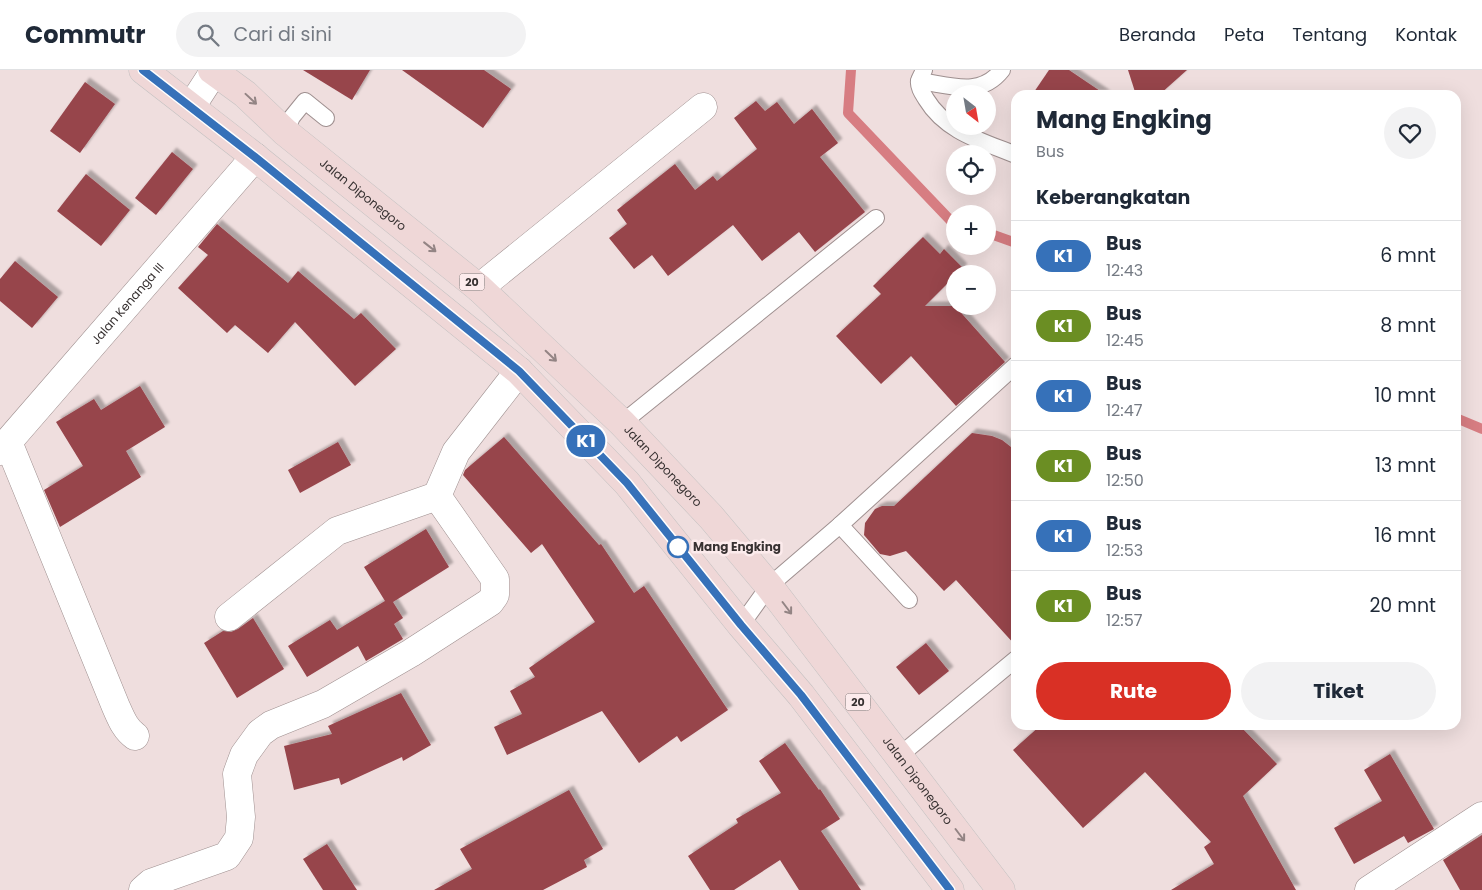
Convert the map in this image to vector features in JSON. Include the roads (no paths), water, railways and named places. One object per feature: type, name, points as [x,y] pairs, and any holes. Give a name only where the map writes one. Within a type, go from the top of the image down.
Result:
[{"type":"highway","points":[[143,70],[255,157],[519,371],[627,483],[741,625],[801,695],[950,890]]},
{"type":"highway","name":"Jalan Diponegoro","points":[[213,70],[245,94],[285,132],[479,288],[622,423],[712,517],[770,586],[1001,890]]},
{"type":"street","points":[[191,108],[213,70]]},
{"type":"street","points":[[479,288],[703,107]]},
{"type":"street","name":"Jalan Kenanga III","points":[[4,446],[255,157]]},
{"type":"street","points":[[230,617],[337,531],[437,496],[456,452],[519,371]]},
{"type":"street","points":[[4,446],[116,707],[130,732],[136,736]]},
{"type":"street","points":[[144,890],[151,883],[227,856],[239,838],[241,817],[237,774],[244,754],[260,733],[271,725],[323,704],[411,653],[490,602],[495,595],[495,579],[437,496]]},
{"type":"street","points":[[1370,890],[1482,816]]},
{"type":"lane","points":[[1002,70],[992,81],[980,87],[965,88],[922,75],[922,93],[940,118],[961,132],[1011,153]]},
{"type":"lane","points":[[285,132],[292,116],[305,101],[326,118]]},
{"type":"lane","points":[[622,423],[876,218]]},
{"type":"lane","points":[[741,625],[770,586],[1011,370]]},
{"type":"lane","points":[[840,525],[909,600]]},
{"type":"lane","points":[[900,756],[1011,663]]},
{"type":"waterway","points":[[851,70],[848,113],[946,216]]},
{"type":"waterway","points":[[996,236],[1011,241]]},
{"type":"waterway","points":[[1461,420],[1482,429]]},
{"type":"place","name":"Mang Engking","points":[[678,547]]}]
